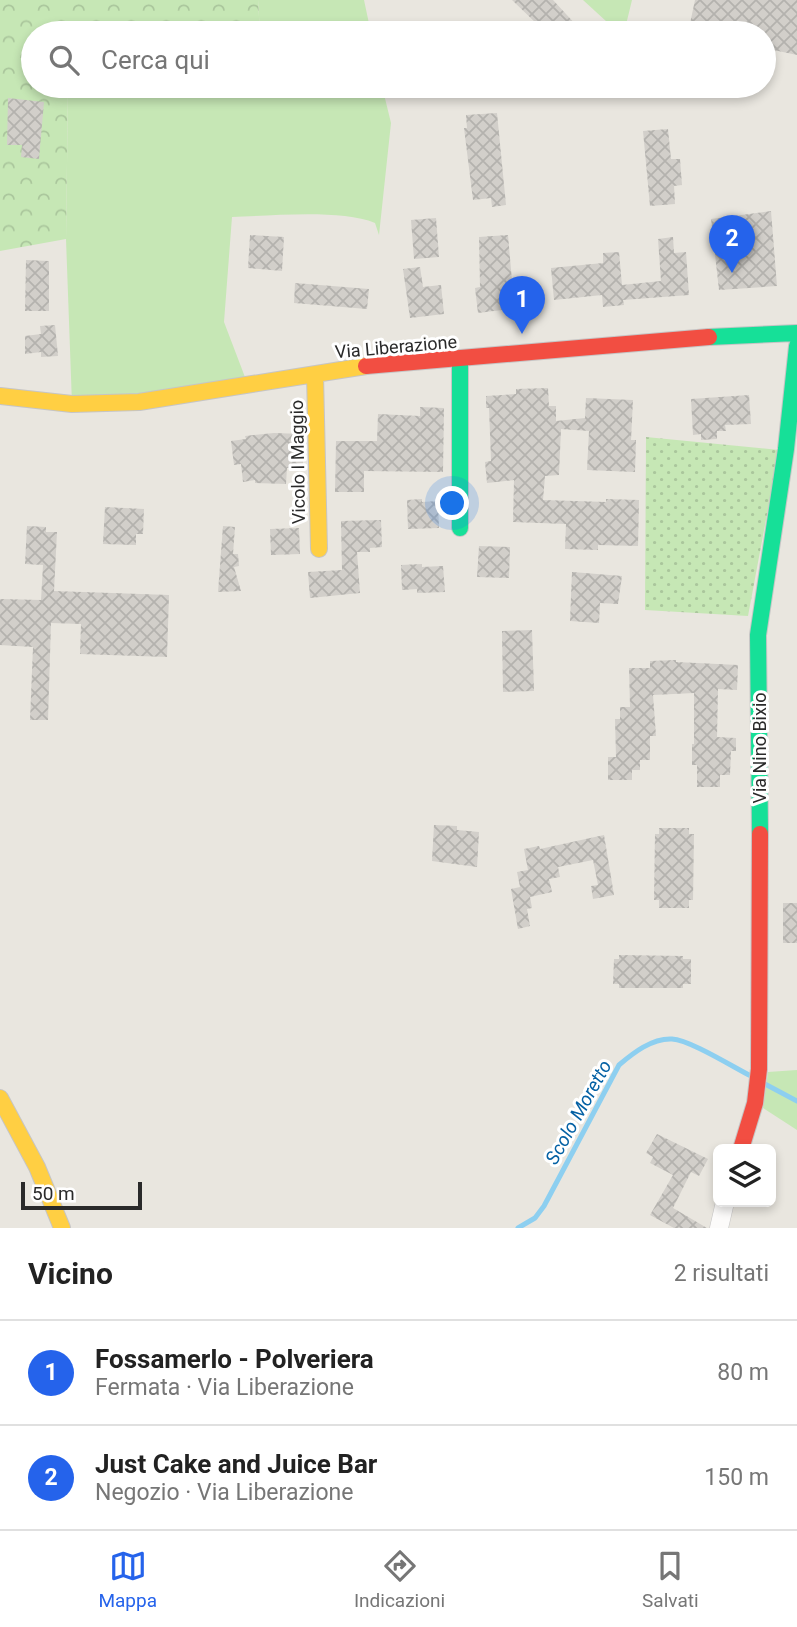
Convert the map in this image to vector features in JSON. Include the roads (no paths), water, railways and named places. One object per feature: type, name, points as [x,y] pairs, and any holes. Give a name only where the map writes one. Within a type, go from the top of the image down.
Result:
[{"type":"street","name":"Via Liberazione","points":[[0,396],[72,404],[139,402],[367,366],[698,338],[797,333]]},
{"type":"street","name":"Via Nino Bixio","points":[[743,1144],[755,1103],[759,1069],[761,739],[758,635],[786,449],[797,346]]},
{"type":"street","points":[[460,360],[460,528]]},
{"type":"street","name":"Vicolo I Maggio","points":[[314,375],[317,392],[318,549]]},
{"type":"street","points":[[0,1098],[37,1167],[59,1221]]},
{"type":"street","points":[[719,1228],[724,1207]]},
{"type":"waterway","name":"Scolo Moretto","points":[[518,1228],[535,1218],[544,1206],[619,1065],[637,1051],[657,1041],[672,1039],[700,1049],[751,1076]]},
{"type":"waterway","name":"Scolo Moretto","points":[[763,1083],[797,1101]]},
{"type":"place","name":"Just Cake and Juice Bar","points":[[732,273]]},
{"type":"place","name":"Fossamerlo - Polveriera","points":[[522,334]]}]
